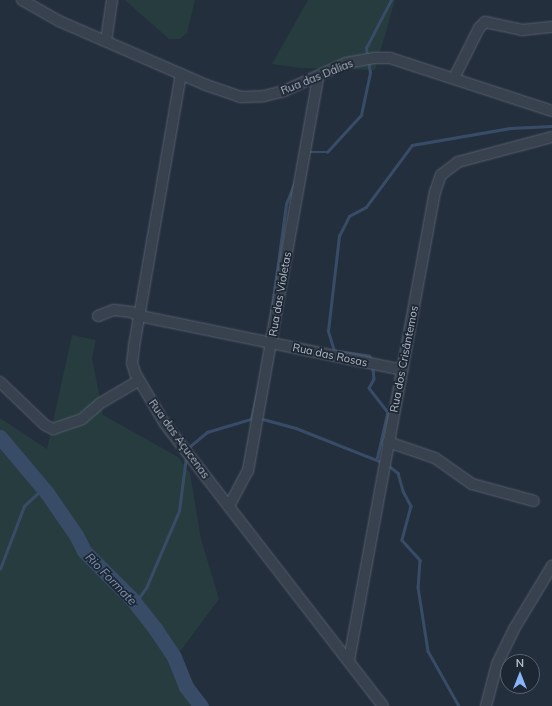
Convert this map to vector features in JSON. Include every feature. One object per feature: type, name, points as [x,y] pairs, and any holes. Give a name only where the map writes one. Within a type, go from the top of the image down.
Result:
[{"type":"street","name":"Rua das Dálias","points":[[22,0],[59,21],[227,93],[253,98],[284,91],[318,78],[346,63],[374,58],[408,62],[552,111]]},
{"type":"street","points":[[106,41],[112,0]]},
{"type":"street","points":[[454,78],[479,28],[485,22],[522,30],[552,26]]},
{"type":"street","name":"Rua das Açucenas","points":[[181,74],[132,363],[138,381],[165,424],[349,660],[383,706]]},
{"type":"street","name":"Rua das Violetas","points":[[229,506],[248,471],[318,78]]},
{"type":"street","name":"Rua dos Crisântemos","points":[[349,660],[435,192],[441,175],[458,162],[552,137]]},
{"type":"street","name":"Rua das Rosas","points":[[98,316],[114,310],[131,312],[140,316],[402,370]]},
{"type":"street","points":[[0,382],[45,425],[53,429],[82,419],[99,404],[138,381]]},
{"type":"street","points":[[388,442],[435,458],[472,484],[534,501]]},
{"type":"street","points":[[486,706],[497,664],[514,629],[552,566]]},
{"type":"green space","points":[[125,0],[195,0],[187,33],[180,39],[169,39]]},
{"type":"green space","points":[[308,0],[395,0],[375,70],[300,68],[272,64]]},
{"type":"green space","points":[[72,335],[96,340],[92,358],[103,415],[178,457],[190,473],[201,539],[219,599],[176,657],[209,706],[0,706],[0,418],[47,449]]},
{"type":"waterway","points":[[367,56],[366,48],[391,0]]},
{"type":"waterway","points":[[308,152],[327,152],[361,115],[370,73],[368,61]]},
{"type":"waterway","points":[[373,361],[369,356],[334,351],[328,331],[339,236],[349,216],[366,207],[412,145],[510,128],[552,126]]},
{"type":"waterway","points":[[271,314],[286,204],[294,184]]},
{"type":"waterway","points":[[373,368],[374,379],[369,388],[388,412],[377,460]]},
{"type":"waterway","points":[[251,419],[258,388]]},
{"type":"waterway","points":[[188,448],[207,432],[254,418]]},
{"type":"waterway","points":[[259,418],[296,428],[382,462]]},
{"type":"waterway","name":"Rio Formate","points":[[0,437],[47,493],[76,535],[84,551],[132,599],[156,630],[174,657],[186,687],[201,706]]},
{"type":"waterway","points":[[135,603],[146,588],[179,511],[186,457]]},
{"type":"waterway","points":[[388,465],[398,473],[403,491],[411,506],[402,540],[420,560],[418,587],[428,651],[459,706]]},
{"type":"waterway","points":[[0,569],[24,506],[43,488]]}]
